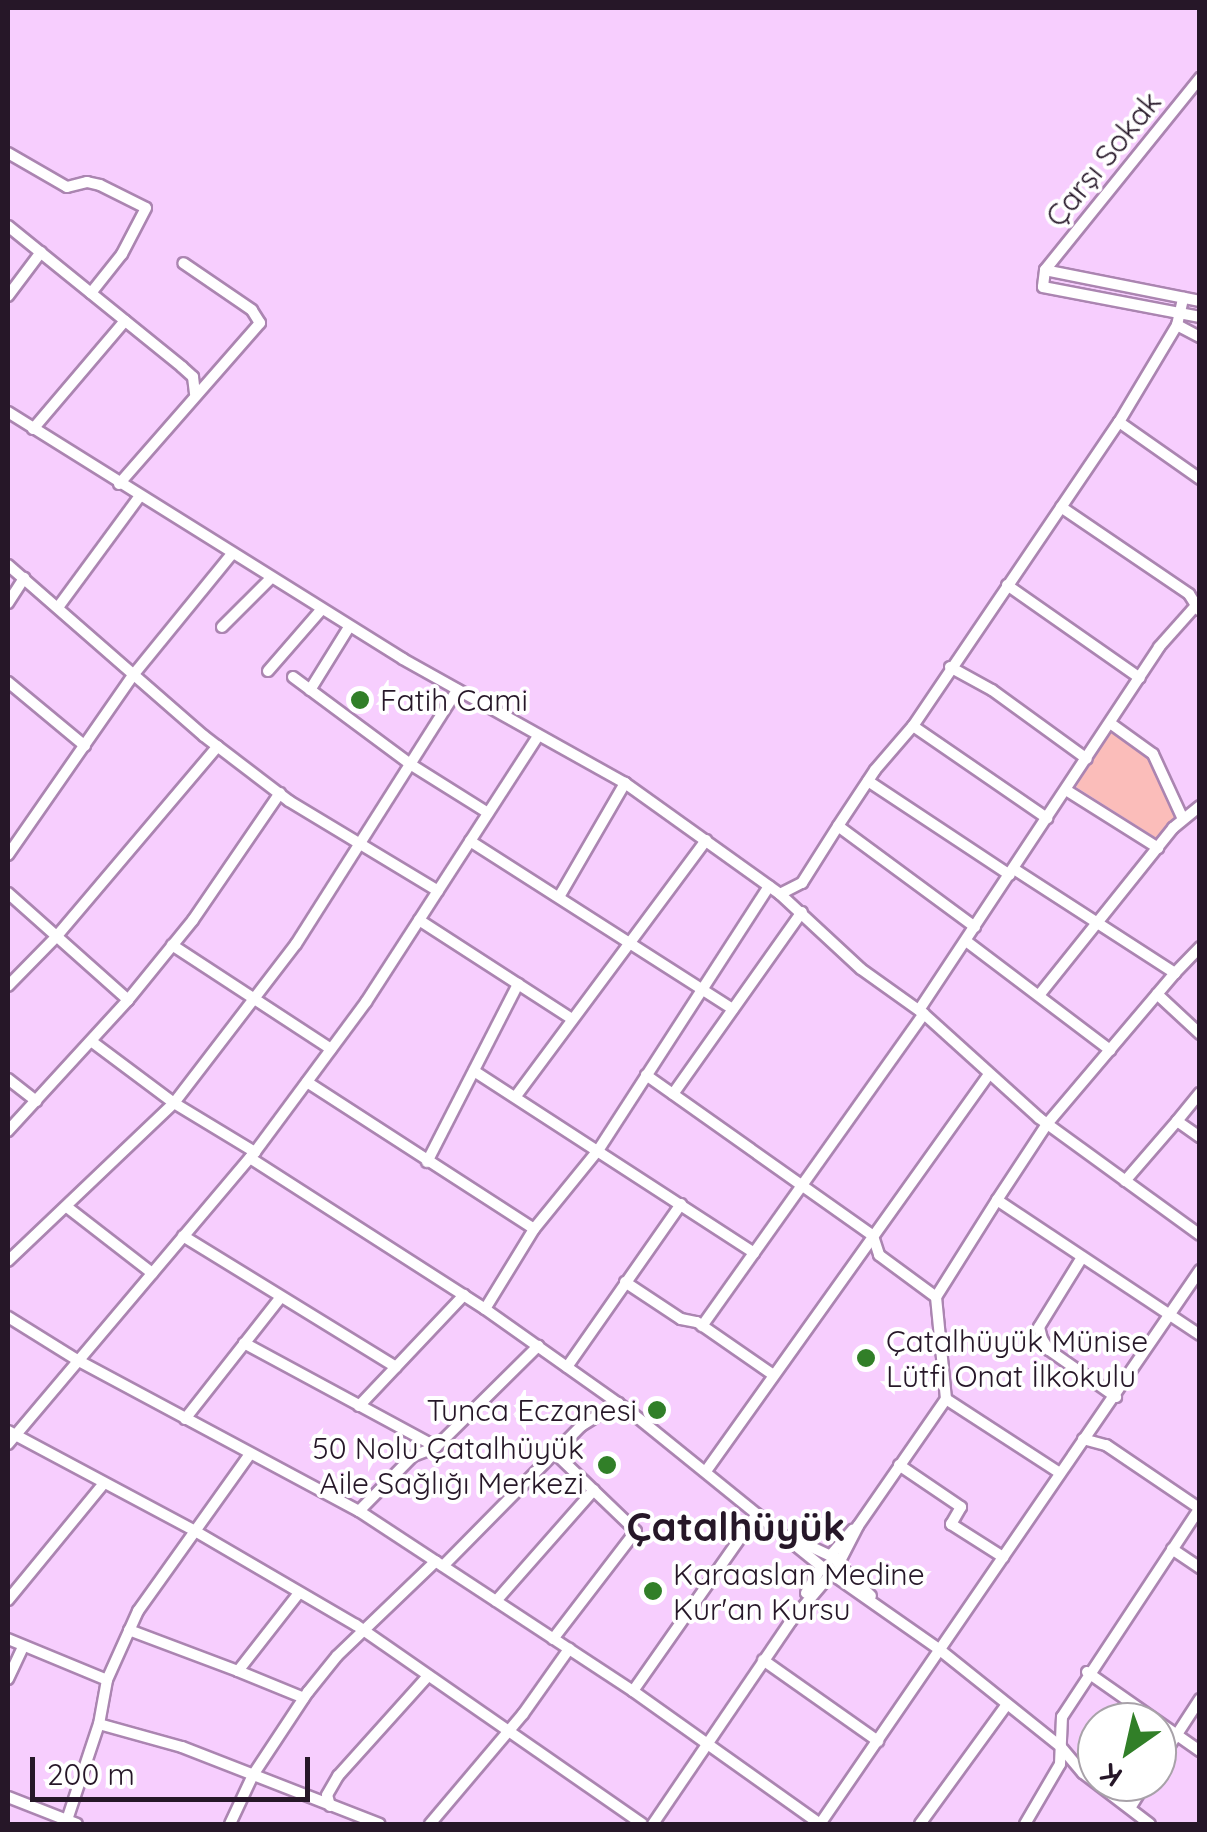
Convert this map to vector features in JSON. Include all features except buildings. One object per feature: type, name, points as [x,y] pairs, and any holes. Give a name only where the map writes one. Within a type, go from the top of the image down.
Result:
[{"type":"street","name":"Çarşı Sokak","points":[[1045,270],[1200,78]]},
{"type":"street","points":[[8,153],[67,187],[87,182],[100,185],[146,208],[122,254],[91,293]]},
{"type":"street","points":[[8,226],[193,377],[196,394]]},
{"type":"street","points":[[8,296],[42,252]]},
{"type":"street","points":[[118,484],[261,318],[183,263]]},
{"type":"street","points":[[1200,301],[1045,270],[1043,287],[1179,319],[1200,317]]},
{"type":"street","points":[[780,894],[802,883],[868,781],[913,726],[1119,422],[1179,319],[1184,298]]},
{"type":"street","points":[[1179,319],[1200,337]]},
{"type":"street","points":[[33,429],[125,321]]},
{"type":"street","points":[[8,412],[349,627],[625,783],[780,894],[861,969],[921,1012],[988,1076],[1047,1124],[1200,1235]]},
{"type":"street","points":[[1119,422],[1200,478]]},
{"type":"street","points":[[59,606],[140,497]]},
{"type":"street","points":[[702,1326],[921,1012],[1140,678],[1198,606],[1188,594],[1061,507]]},
{"type":"street","points":[[8,855],[134,674],[231,555]]},
{"type":"street","points":[[8,565],[218,746],[280,794],[438,891]]},
{"type":"street","points":[[8,603],[24,578]]},
{"type":"street","points":[[222,627],[270,579]]},
{"type":"street","points":[[1006,586],[1140,678]]},
{"type":"street","points":[[268,671],[321,610]]},
{"type":"street","points":[[310,690],[349,627]]},
{"type":"street","points":[[950,668],[992,690],[1086,759]]},
{"type":"street","points":[[293,677],[410,764],[488,813]]},
{"type":"street","points":[[10,688],[85,746]]},
{"type":"street","points":[[8,1261],[174,1103],[256,998],[360,845],[457,690]]},
{"type":"street","points":[[1110,723],[1153,754],[1182,818]]},
{"type":"street","points":[[913,726],[1048,818]]},
{"type":"street","points":[[538,736],[419,920],[253,1155],[10,1437],[195,1531],[364,1630],[642,1824]]},
{"type":"street","points":[[8,986],[56,937],[218,746]]},
{"type":"street","points":[[868,781],[1174,973]]},
{"type":"street","points":[[559,897],[625,783]]},
{"type":"street","points":[[1066,790],[1158,848]]},
{"type":"street","points":[[8,1131],[128,1000],[280,794]]},
{"type":"street","points":[[1040,994],[1182,818],[1200,806]]},
{"type":"street","points":[[838,826],[975,927]]},
{"type":"street","points":[[516,1096],[706,840]]},
{"type":"street","points":[[470,841],[733,1009]]},
{"type":"street","points":[[486,1308],[534,1228],[599,1148],[769,886]]},
{"type":"street","points":[[8,893],[128,1000]]},
{"type":"street","points":[[673,1094],[802,912]]},
{"type":"street","points":[[419,920],[572,1020]]},
{"type":"street","points":[[966,941],[1110,1050]]},
{"type":"street","points":[[172,945],[331,1049]]},
{"type":"street","points":[[653,1824],[946,1399],[936,1297],[1047,1124],[1200,947]]},
{"type":"street","points":[[427,1162],[518,984]]},
{"type":"street","points":[[1157,994],[1200,1034]]},
{"type":"street","points":[[91,1041],[174,1103],[486,1308],[618,1403],[757,1514],[940,1650],[1005,1707],[1061,1748],[1083,1774],[1150,1824]]},
{"type":"street","points":[[474,1071],[599,1148],[754,1254]]},
{"type":"street","points":[[646,1075],[873,1236],[879,1255],[936,1297]]},
{"type":"street","points":[[706,1471],[988,1076]]},
{"type":"street","points":[[8,1079],[36,1101]]},
{"type":"street","points":[[307,1082],[534,1228]]},
{"type":"street","points":[[1125,1181],[1200,1093]]},
{"type":"street","points":[[1177,1121],[1200,1137]]},
{"type":"street","points":[[997,1200],[1200,1335]]},
{"type":"street","points":[[568,1367],[680,1204]]},
{"type":"street","points":[[66,1207],[152,1272]]},
{"type":"street","points":[[183,1236],[396,1367]]},
{"type":"street","points":[[1082,1259],[1038,1326],[1049,1350],[1116,1398]]},
{"type":"street","points":[[8,1317],[79,1361],[359,1511],[633,1691],[820,1824],[1083,1439],[1116,1398],[1200,1270]]},
{"type":"street","points":[[625,1282],[681,1320],[702,1326],[772,1374]]},
{"type":"street","points":[[359,1406],[464,1295]]},
{"type":"street","points":[[185,1418],[281,1297]]},
{"type":"street","points":[[244,1343],[436,1447]]},
{"type":"street","points":[[359,1511],[413,1456],[436,1447],[538,1346]]},
{"type":"street","points":[[946,1399],[1060,1473]]},
{"type":"street","points":[[230,1824],[252,1775],[304,1698],[364,1630],[556,1454],[596,1412],[618,1403]]},
{"type":"street","points":[[1025,1824],[1060,1764],[1062,1716],[1087,1672],[1200,1508],[1106,1444],[1083,1439]]},
{"type":"street","points":[[8,1797],[72,1822],[107,1680],[128,1630],[250,1454]]},
{"type":"street","points":[[553,1639],[636,1532],[556,1454]]},
{"type":"street","points":[[899,1465],[961,1507],[951,1524],[1003,1556]]},
{"type":"street","points":[[8,1600],[104,1483]]},
{"type":"street","points":[[496,1601],[594,1490]]},
{"type":"street","points":[[633,1691],[757,1514]]},
{"type":"street","points":[[1172,1549],[1200,1568]]},
{"type":"street","points":[[238,1672],[299,1593]]},
{"type":"street","points":[[128,1630],[304,1698]]},
{"type":"street","points":[[8,1639],[107,1680]]},
{"type":"street","points":[[8,1679],[24,1647]]},
{"type":"street","points":[[430,1824],[508,1732],[569,1649]]},
{"type":"street","points":[[763,1660],[878,1741]]},
{"type":"street","points":[[1087,1672],[1130,1702]]},
{"type":"street","points":[[330,1806],[327,1795],[338,1776],[428,1676]]},
{"type":"street","points":[[1177,1732],[1200,1698]]},
{"type":"street","points":[[920,1824],[1005,1707]]},
{"type":"street","points":[[99,1724],[182,1747],[379,1824]]},
{"type":"street","points":[[1177,1735],[1200,1751]]},
{"type":"street","points":[[1130,1808],[1134,1802]]},
{"type":"shaded area","points":[[1112,729],[1149,756],[1177,817],[1158,839],[1076,787]]},
{"type":"place","name":"Fatih Cami","points":[[360,700]]},
{"type":"place","name":"Çatalhüyük Münise Lütfi Onat İlkokulu","points":[[866,1358]]},
{"type":"place","name":"Tunca Eczanesi","points":[[657,1410]]},
{"type":"place","name":"50 Nolu Çatalhüyük Aile Sağlığı Merkezi","points":[[607,1465]]},
{"type":"place","name":"Karaaslan Medine Kur'an Kursu","points":[[653,1591]]},
{"type":"district","name":"Çatalhüyük","points":[[736,1526]]}]
